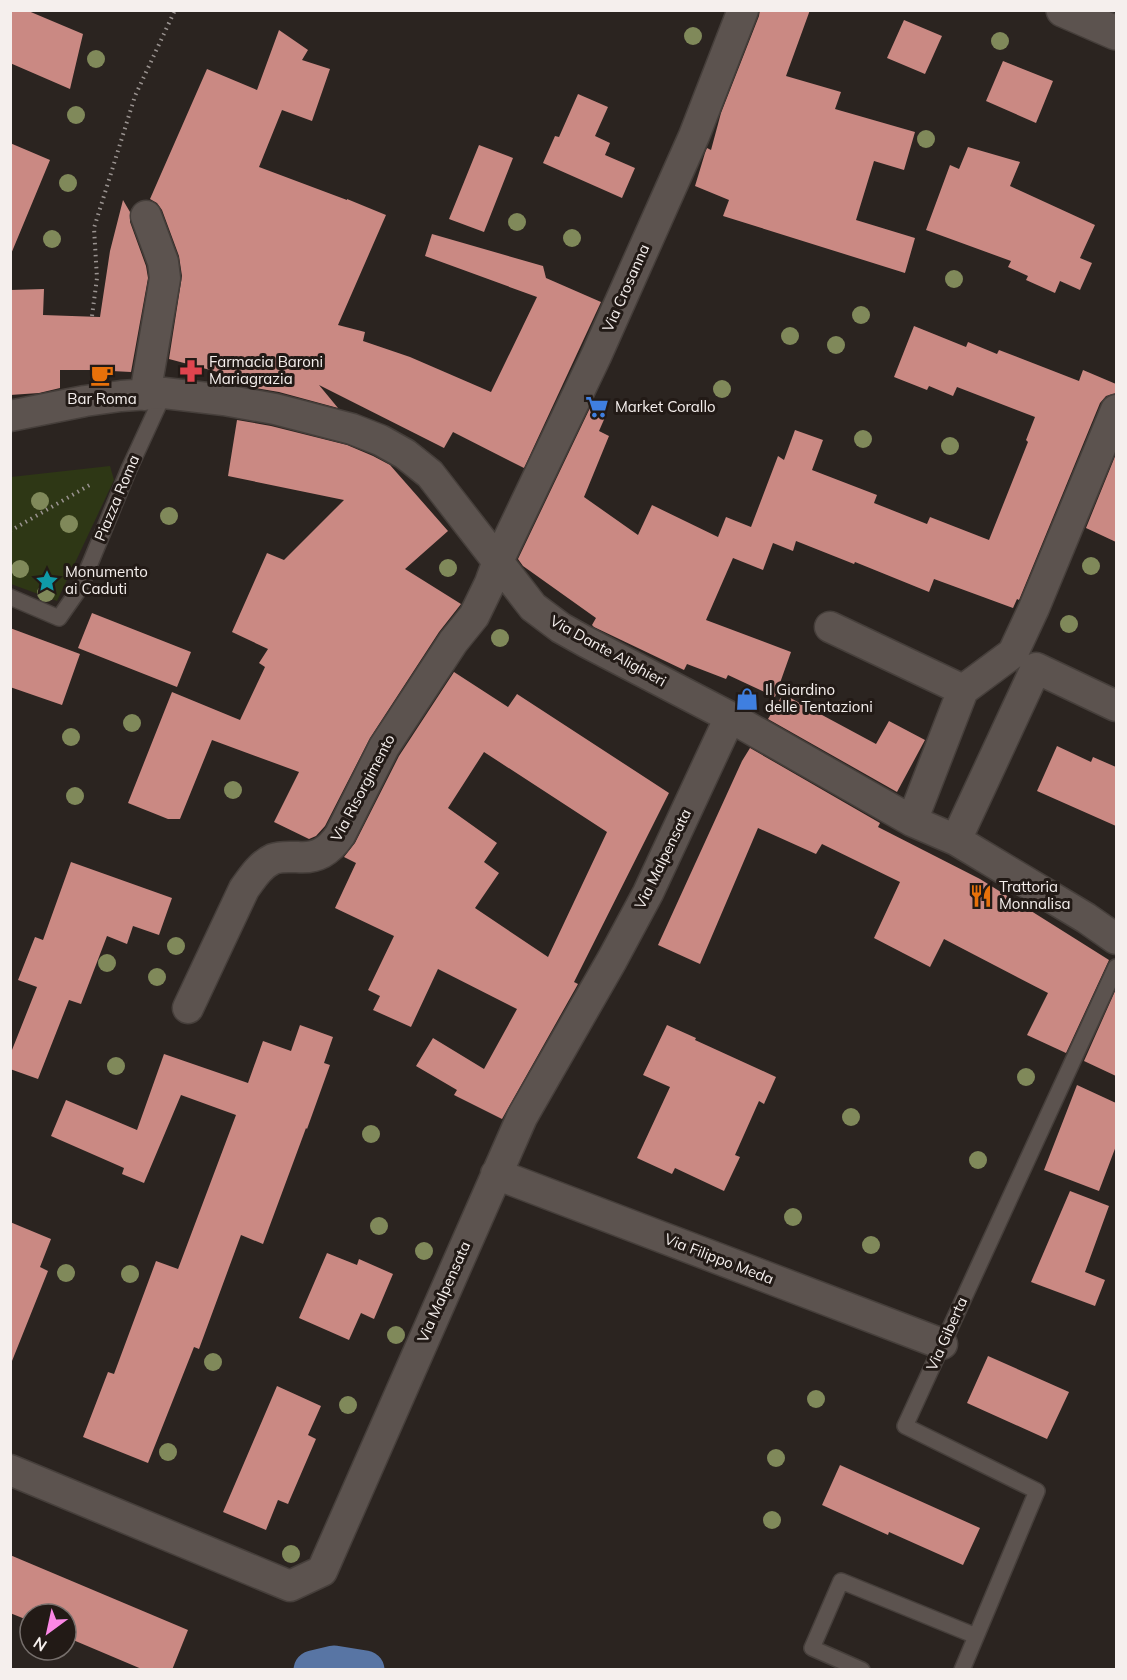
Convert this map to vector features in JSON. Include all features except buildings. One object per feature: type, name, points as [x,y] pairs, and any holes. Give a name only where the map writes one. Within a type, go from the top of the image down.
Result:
[{"type":"street","name":"Via Crosanna","points":[[498,561],[620,303],[694,135],[743,10]]},
{"type":"street","points":[[1063,10],[1116,33]]},
{"type":"street","points":[[146,216],[163,262],[165,278],[154,394]]},
{"type":"street","name":"Via Dante Alighieri","points":[[10,417],[85,401],[154,394],[224,400],[275,409],[352,429],[380,440],[405,454],[430,474],[533,607],[561,628],[730,717],[912,820],[956,840],[1086,918],[1116,939]]},
{"type":"street","points":[[912,820],[963,690],[1013,653],[1116,410]]},
{"type":"street","name":"Via Risorgimento","points":[[188,1008],[244,889],[254,875],[275,858],[315,856],[325,852],[340,835],[384,747],[447,651],[474,616],[498,561]]},
{"type":"street","points":[[830,627],[963,690]]},
{"type":"street","points":[[956,840],[1036,668],[1116,706]]},
{"type":"street","name":"Via Malpensata","points":[[10,1470],[290,1586],[322,1571],[522,1117],[648,893],[730,717]]},
{"type":"street","name":"Via Filippo Meda","points":[[496,1174],[942,1344]]},
{"type":"lane","name":"Piazza Roma","points":[[10,597],[59,618],[80,588],[129,469],[154,394]]},
{"type":"lane","name":"Via Giberta","points":[[962,1670],[1037,1491],[905,1426],[1116,966]]},
{"type":"lane","points":[[862,1670],[812,1648],[840,1581],[976,1636]]},
{"type":"path","points":[[92,316],[97,278],[94,228],[135,96],[175,10]]},
{"type":"path","points":[[10,531],[112,472],[129,469]]},
{"type":"green space","points":[[110,466],[114,480],[57,601],[11,584],[11,477]]},
{"type":"waterway","points":[[313,1670],[334,1665],[365,1670]]},
{"type":"place","name":"Farmacia Baroni Mariagrazia","points":[[191,371]]},
{"type":"place","name":"Bar Roma","points":[[102,375]]},
{"type":"place","name":"Market Corallo","points":[[597,407]]},
{"type":"place","name":"Monumento ai Caduti","points":[[47,581]]},
{"type":"place","name":"Il Giardino delle Tentazioni","points":[[747,699]]},
{"type":"place","name":"Trattoria Monnalisa","points":[[981,896]]}]
